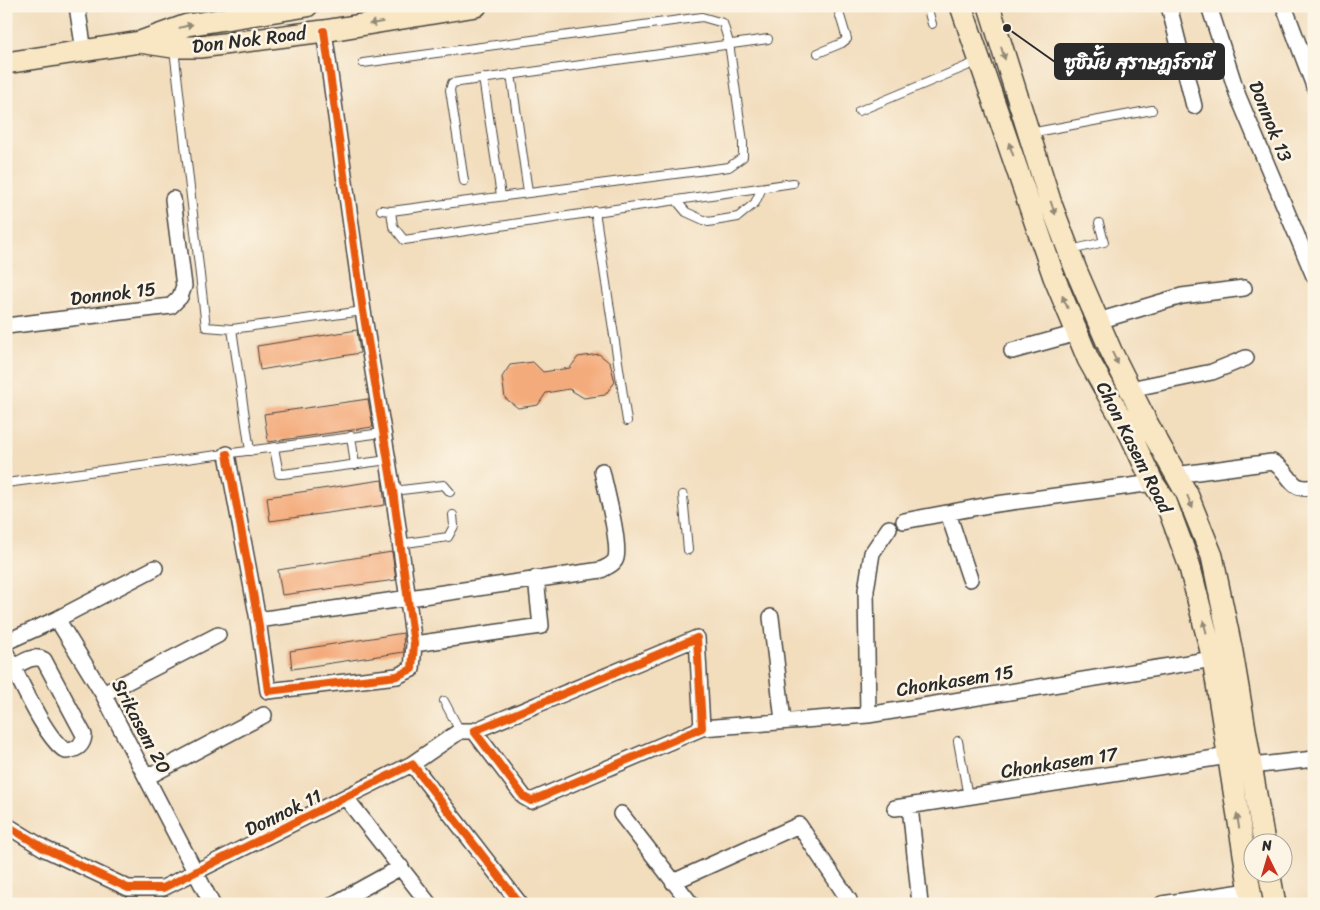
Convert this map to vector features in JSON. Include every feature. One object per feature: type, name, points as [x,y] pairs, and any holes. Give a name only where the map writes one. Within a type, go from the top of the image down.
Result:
[{"type":"main road","name":"Don Nok Road","points":[[6,63],[140,42],[214,14],[306,6]]},
{"type":"main road","name":"Don Nok Road","points":[[140,42],[174,47],[200,47],[324,31],[476,6]]},
{"type":"main road","name":"Chon Kasem Road","points":[[961,6],[1054,277],[1088,359],[1130,434],[1153,483],[1166,502],[1189,564],[1213,659],[1250,897]]},
{"type":"main road","name":"Chon Kasem Road","points":[[988,6],[1028,133],[1069,250],[1098,321],[1130,389],[1187,494],[1212,556],[1252,766],[1262,832]]},
{"type":"main road","points":[[1271,882],[1275,904]]},
{"type":"street","points":[[77,6],[84,51]]},
{"type":"street","points":[[1169,6],[1194,106]]},
{"type":"street","name":"Donnok 13","points":[[1209,6],[1238,96],[1314,276]]},
{"type":"street","points":[[1284,6],[1314,86]]},
{"type":"street","points":[[227,454],[258,620],[268,690],[398,676],[412,669],[414,644],[406,597],[393,491],[363,311],[324,31]]},
{"type":"street","name":"Donnok 15","points":[[6,326],[171,306],[180,298],[184,286],[173,199]]},
{"type":"street","points":[[1098,321],[1182,296],[1244,288]]},
{"type":"street","points":[[1012,351],[1077,333]]},
{"type":"street","points":[[1130,389],[1212,372],[1246,358]]},
{"type":"street","points":[[1175,475],[1272,462],[1280,466],[1296,487],[1300,489],[1314,487]]},
{"type":"street","points":[[258,620],[601,570],[612,564],[616,558],[616,543],[602,471]]},
{"type":"street","points":[[904,521],[989,505],[1153,483]]},
{"type":"street","points":[[948,513],[970,579]]},
{"type":"street","points":[[868,714],[866,590],[872,553],[889,528]]},
{"type":"street","points":[[6,642],[57,619],[155,568]]},
{"type":"street","points":[[414,644],[541,626],[536,578]]},
{"type":"street","points":[[771,617],[783,721]]},
{"type":"street","name":"Srikasem 20","points":[[57,619],[103,694],[212,904]]},
{"type":"street","points":[[103,694],[218,635]]},
{"type":"street","name":"Donnok 11","points":[[6,825],[45,849],[128,888],[163,888],[412,764],[467,731],[697,638],[702,728]]},
{"type":"street","points":[[6,653],[51,738],[66,751],[74,750],[81,744],[84,735],[44,660],[38,657],[31,658],[14,667]]},
{"type":"street","name":"Chonkasem 15","points":[[467,731],[524,797],[531,801],[702,728],[868,714],[1213,659]]},
{"type":"street","points":[[147,777],[264,715]]},
{"type":"street","name":"Chonkasem 17","points":[[920,904],[903,807],[1228,756]]},
{"type":"street","points":[[1252,766],[1314,759]]},
{"type":"street","points":[[412,764],[520,904]]},
{"type":"street","points":[[346,798],[429,904]]},
{"type":"street","points":[[621,814],[691,904]]},
{"type":"street","points":[[674,882],[799,825],[850,902]]},
{"type":"street","points":[[334,904],[400,867]]},
{"type":"street","points":[[1162,904],[1250,897]]},
{"type":"lane","points":[[818,53],[847,39],[837,6]]},
{"type":"lane","points":[[927,6],[932,24]]},
{"type":"lane","points":[[363,63],[702,17],[723,23],[729,43],[743,142],[743,157],[729,167],[391,211],[381,210]]},
{"type":"lane","points":[[464,181],[450,90],[452,83],[768,39]]},
{"type":"lane","points":[[174,47],[206,327],[232,328],[363,311]]},
{"type":"lane","points":[[859,111],[980,60]]},
{"type":"lane","points":[[511,74],[528,192]]},
{"type":"lane","points":[[483,78],[501,196]]},
{"type":"lane","points":[[1028,133],[1152,110]]},
{"type":"lane","points":[[391,211],[393,226],[404,240],[793,183]]},
{"type":"lane","points":[[676,200],[686,212],[708,222],[738,217],[755,203],[762,188]]},
{"type":"lane","points":[[595,211],[627,421]]},
{"type":"lane","points":[[1069,250],[1104,242],[1099,223]]},
{"type":"lane","points":[[232,328],[250,452]]},
{"type":"lane","points":[[6,483],[382,433]]},
{"type":"lane","points":[[351,436],[355,465]]},
{"type":"lane","points":[[274,448],[277,469],[283,474],[388,460]]},
{"type":"lane","points":[[393,491],[444,485],[450,492]]},
{"type":"lane","points":[[684,495],[688,550]]},
{"type":"lane","points":[[399,544],[448,538],[454,526],[453,515]]},
{"type":"lane","points":[[444,701],[467,731]]},
{"type":"lane","points":[[958,741],[968,797]]},
{"type":"building","points":[[357,330],[360,353],[260,370],[257,346]]},
{"type":"building","points":[[599,354],[610,363],[615,382],[605,395],[584,398],[569,389],[546,393],[538,405],[518,408],[505,398],[502,377],[510,365],[533,362],[543,372],[570,368],[578,357]]},
{"type":"building","points":[[368,399],[373,427],[268,442],[264,414]]},
{"type":"building","points":[[382,480],[385,505],[270,521],[267,497]]},
{"type":"building","points":[[392,552],[396,580],[282,595],[278,570]]},
{"type":"building","points":[[403,633],[404,652],[292,669],[290,651]]},
{"type":"cycle path","points":[[227,454],[258,620],[268,691],[397,676],[412,669],[414,644],[393,491],[363,311],[324,31]]},
{"type":"cycle path","points":[[697,638],[702,728],[531,801],[524,797],[474,731],[697,638]]},
{"type":"cycle path","points":[[6,825],[45,849],[128,888],[163,888],[412,764],[520,904]]},
{"type":"place","name":"ซูชิมั้ย สุราษฎร์ธานี","points":[[1007,28]]}]
